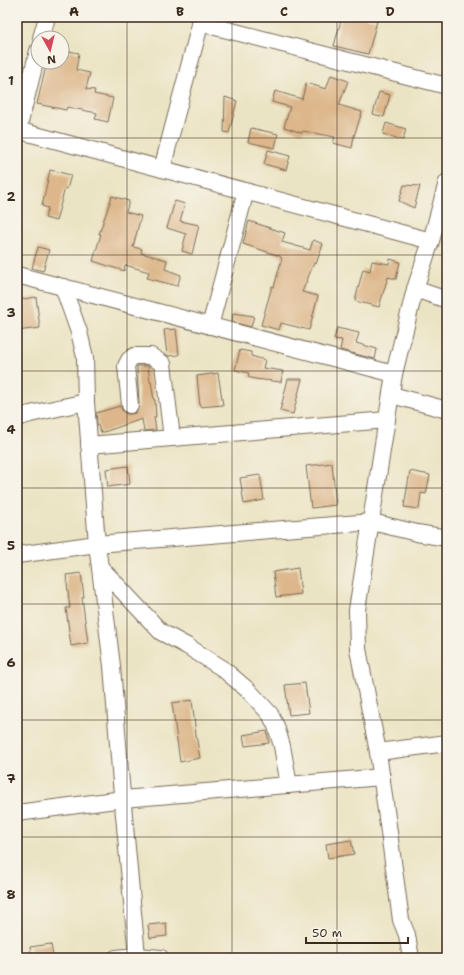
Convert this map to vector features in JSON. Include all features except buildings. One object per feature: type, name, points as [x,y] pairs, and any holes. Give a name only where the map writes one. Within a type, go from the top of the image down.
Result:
[{"type":"street","points":[[44,30],[47,17]]},
{"type":"street","points":[[162,169],[201,20],[447,86]]},
{"type":"street","points":[[33,70],[17,130],[431,241]]},
{"type":"street","points":[[411,958],[407,935],[401,920],[382,777],[358,649],[357,610],[392,395],[394,374],[416,288],[431,241],[447,182]]},
{"type":"street","points":[[210,326],[246,191]]},
{"type":"street","points":[[17,275],[394,374]]},
{"type":"street","points":[[63,287],[83,346],[97,544],[112,666],[137,956]]},
{"type":"street","points":[[416,288],[447,300]]},
{"type":"street","points":[[130,405],[126,366],[129,360],[134,356],[151,356],[163,364],[172,438]]},
{"type":"street","points":[[392,395],[447,410]]},
{"type":"street","points":[[17,418],[86,402]]},
{"type":"street","points":[[89,445],[387,420]]},
{"type":"street","points":[[17,555],[97,544],[372,522],[417,533],[447,538]]},
{"type":"street","points":[[100,567],[162,632],[222,668],[249,691],[270,714],[276,726],[282,746],[289,785]]},
{"type":"street","points":[[378,752],[447,743]]},
{"type":"street","points":[[17,813],[123,799],[382,777]]},
{"type":"street","points":[[116,958],[137,956],[161,958]]}]
